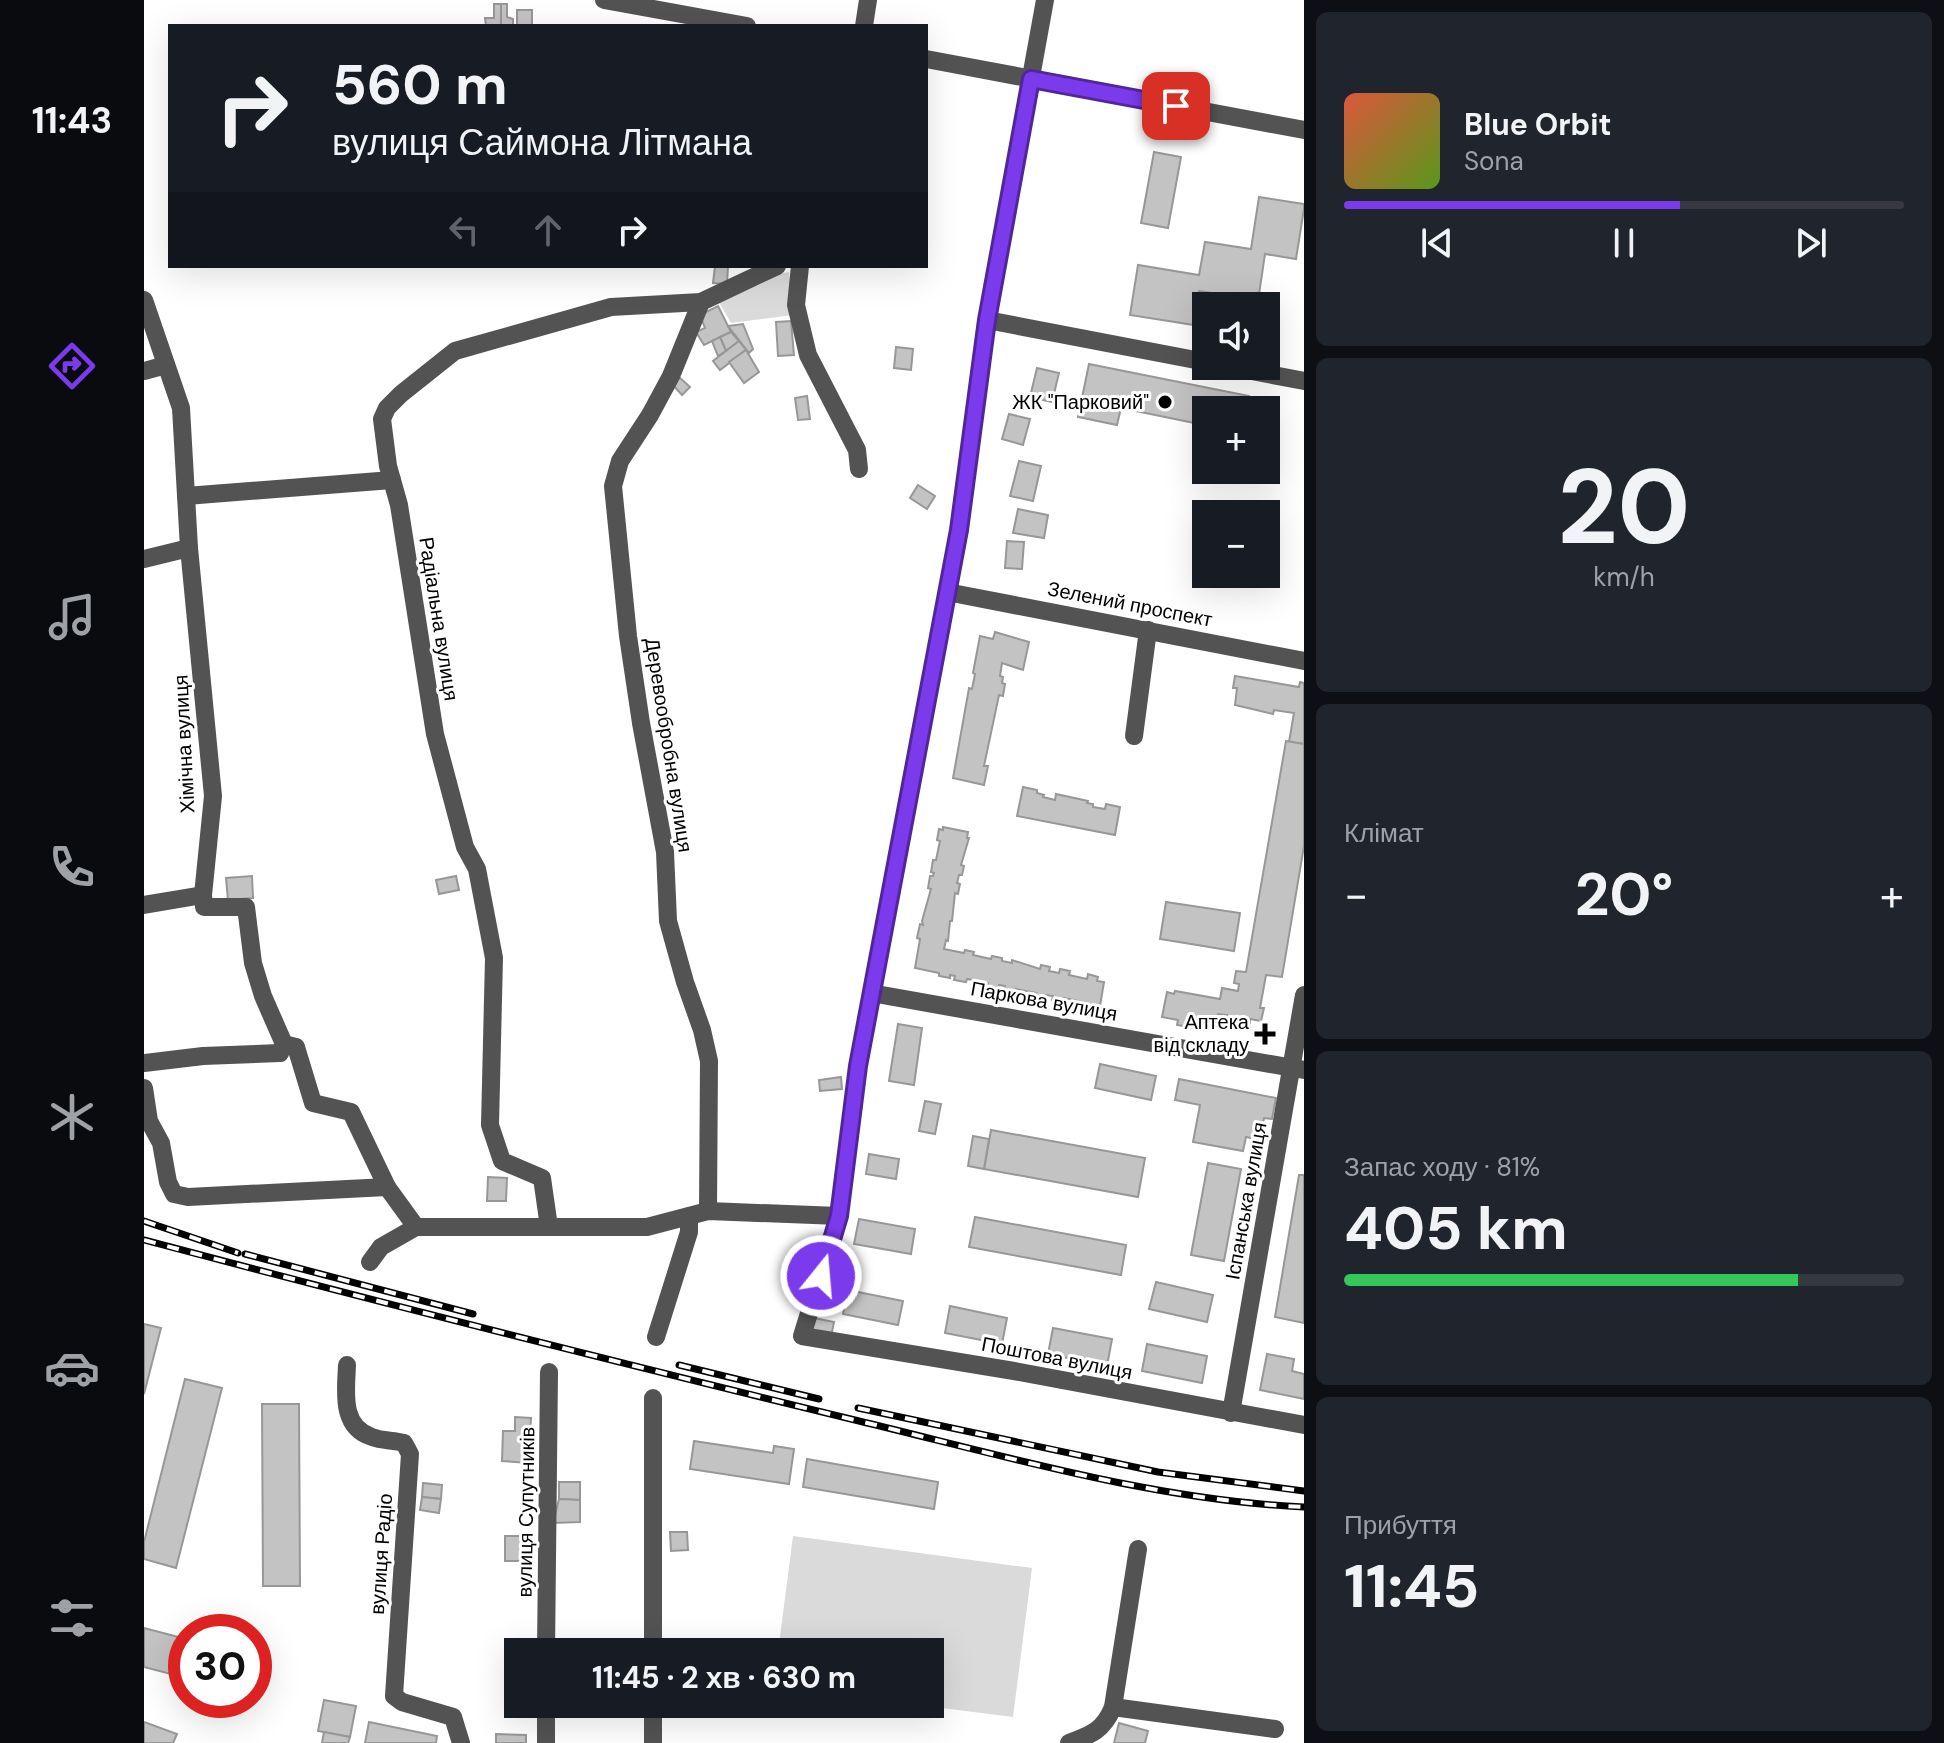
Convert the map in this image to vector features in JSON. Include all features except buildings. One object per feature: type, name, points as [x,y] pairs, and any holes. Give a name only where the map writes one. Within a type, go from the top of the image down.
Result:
[{"type":"street","points":[[864,24],[868,0]]},
{"type":"street","points":[[370,1262],[381,1247],[416,1227],[647,1227],[698,1213],[839,1216],[858,1066],[959,530],[987,320],[1045,0]]},
{"type":"street","points":[[614,1],[736,24]]},
{"type":"street","points":[[928,59],[1304,130]]},
{"type":"street","name":"Радіальна вулиця","points":[[549,1227],[542,1178],[502,1161],[491,1134],[494,958],[477,869],[465,847],[435,734],[402,521],[382,434],[382,419],[387,408],[455,351],[611,307],[701,302],[773,268]]},
{"type":"street","points":[[800,268],[796,305],[808,355],[857,450],[859,469]]},
{"type":"street","name":"Хімічна вулиця","points":[[144,300],[181,408],[189,548],[213,796],[203,895]]},
{"type":"street","name":"Деревообробна вулиця","points":[[656,1337],[689,1232],[698,1213],[709,1061],[668,921],[665,852],[638,709],[613,486],[620,461],[671,376],[701,302]]},
{"type":"street","points":[[987,320],[1192,359]]},
{"type":"street","points":[[144,371],[166,365]]},
{"type":"street","points":[[1280,376],[1304,381]]},
{"type":"street","points":[[186,496],[392,480]]},
{"type":"street","points":[[144,559],[189,548]]},
{"type":"street","name":"Зелений проспект","points":[[947,592],[1304,661]]},
{"type":"street","points":[[1134,736],[1148,630]]},
{"type":"street","points":[[144,905],[203,895],[204,907],[246,907],[253,963],[263,996],[284,1044],[280,1053],[203,1056],[144,1063]]},
{"type":"street","name":"Паркова вулиця","points":[[871,993],[1298,1069]]},
{"type":"street","name":"Іспанська вулиця","points":[[1231,1413],[1298,1069],[1304,995]]},
{"type":"street","points":[[284,1044],[296,1047],[313,1103],[351,1112],[387,1187],[416,1227]]},
{"type":"street","points":[[144,1088],[149,1121],[161,1143],[168,1182],[174,1194],[188,1197],[387,1187]]},
{"type":"street","name":"Поштова вулиця","points":[[839,1216],[802,1336],[1014,1371],[1304,1425]]},
{"type":"street","name":"вулиця Радіо","points":[[347,1365],[346,1407],[354,1424],[372,1437],[404,1443],[410,1454],[394,1696],[402,1702],[453,1717],[461,1743]]},
{"type":"street","name":"вулиця Супутників","points":[[546,1638],[549,1372]]},
{"type":"street","points":[[653,1398],[653,1638]]},
{"type":"street","points":[[1069,1743],[1098,1732],[1107,1722],[1113,1707],[1138,1549]]},
{"type":"street","points":[[1113,1707],[1275,1729]]},
{"type":"street","points":[[546,1718],[546,1743]]},
{"type":"street","points":[[653,1718],[653,1743]]},
{"type":"shaded area","points":[[789,272],[793,315],[731,323],[719,302],[772,275]]},
{"type":"shaded area","points":[[793,1536],[1032,1568],[1013,1717],[944,1708],[944,1638],[780,1638]]},
{"type":"railway","points":[[144,1221],[238,1253]]},
{"type":"railway","points":[[144,1240],[1024,1462],[1192,1496],[1304,1507]]},
{"type":"railway","points":[[245,1254],[473,1314]]},
{"type":"railway","points":[[679,1365],[819,1399]]},
{"type":"railway","points":[[858,1408],[1158,1472],[1304,1491]]},
{"type":"place","name":"ЖК \"Парковий\"","points":[[1165,402]]},
{"type":"place","name":"Аптека від складу","points":[[1265,1034]]},
{"type":"route","points":[[821,1276],[839,1216],[858,1066],[959,530],[987,320],[1031,79],[1176,106]]}]
